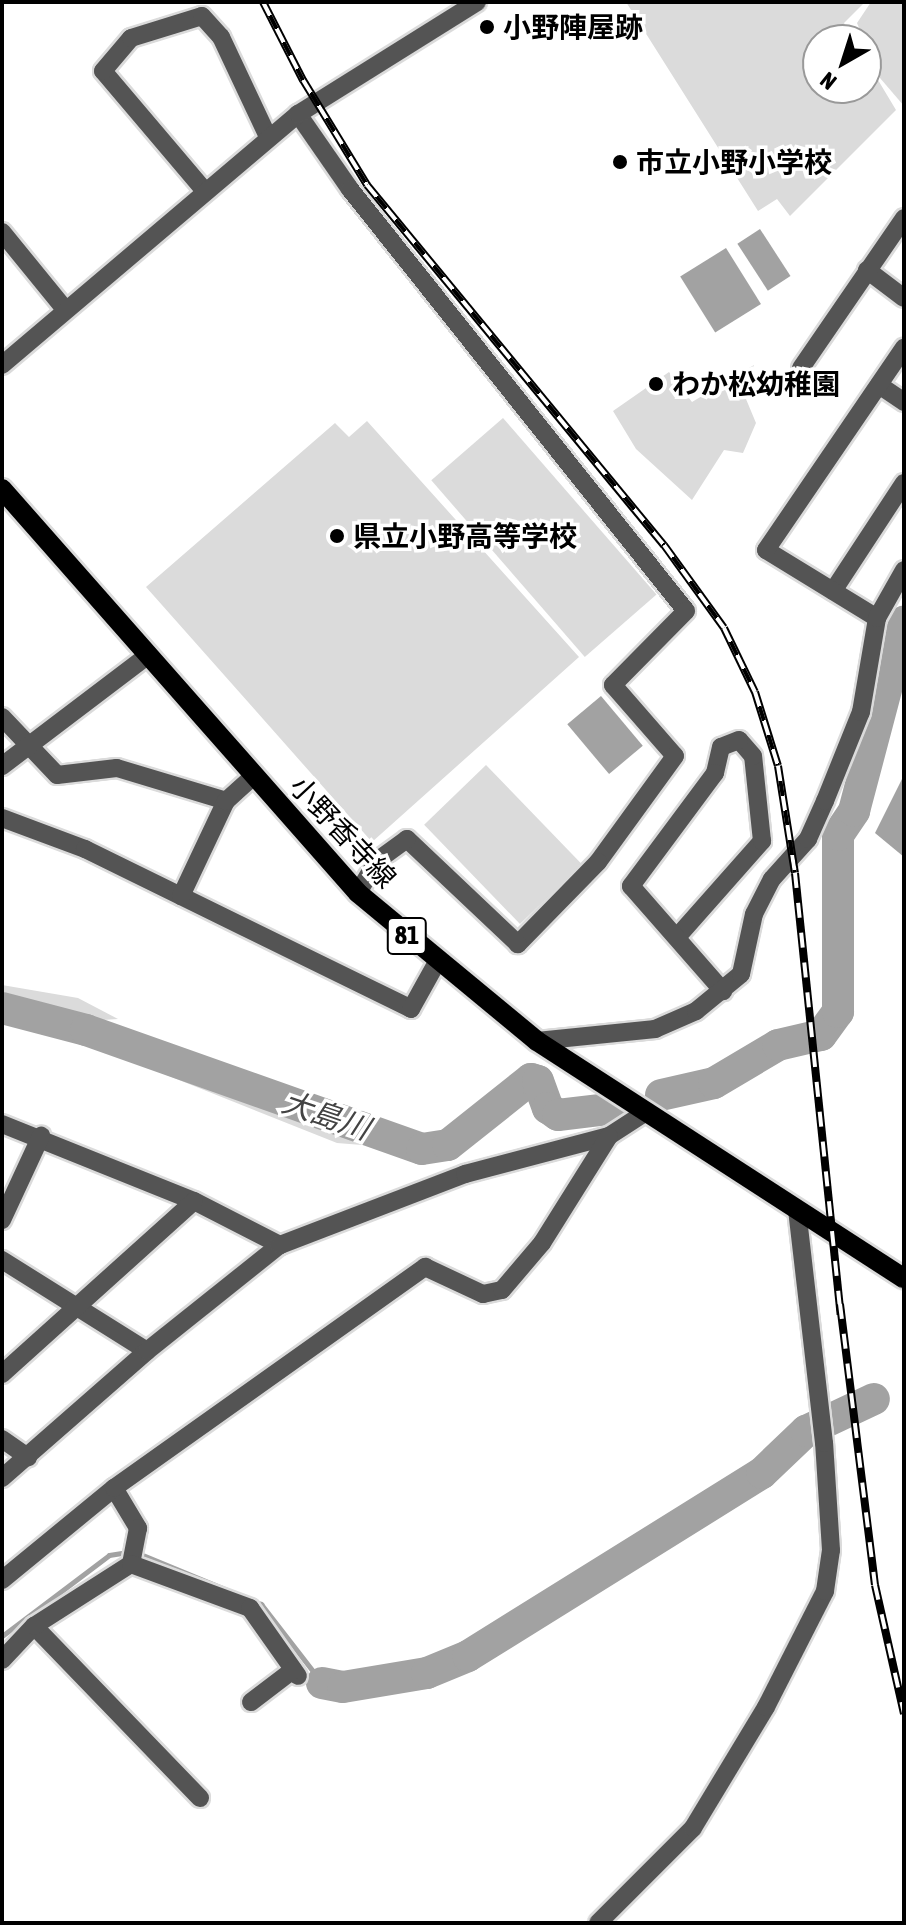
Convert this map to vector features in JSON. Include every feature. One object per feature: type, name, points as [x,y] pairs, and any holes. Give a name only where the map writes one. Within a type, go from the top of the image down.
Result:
[{"type":"main road","name":"小野香寺線","points":[[2,489],[358,893],[437,962],[537,1041],[643,1114],[904,1278]]},
{"type":"street","points":[[2,365],[64,308],[298,114],[477,2]]},
{"type":"street","points":[[204,190],[103,71],[131,38],[202,16],[221,37],[268,137]]},
{"type":"street","points":[[298,114],[350,189],[686,611],[613,685],[675,756],[598,862],[518,944],[407,839],[377,861],[358,893]]},
{"type":"street","points":[[801,368],[904,218]]},
{"type":"street","points":[[2,232],[64,308]]},
{"type":"street","points":[[867,270],[904,298]]},
{"type":"street","points":[[877,618],[766,550],[904,348]]},
{"type":"street","points":[[879,385],[904,402]]},
{"type":"street","points":[[833,591],[904,483]]},
{"type":"street","points":[[537,1041],[655,1029],[696,1011],[741,974],[754,914],[772,879],[808,839],[861,712],[877,618],[904,570]]},
{"type":"street","points":[[2,766],[147,656]]},
{"type":"street","points":[[2,717],[57,775],[117,768],[226,801]]},
{"type":"street","points":[[678,936],[762,841],[753,756],[739,740],[721,747],[715,773],[631,886],[723,991]]},
{"type":"street","points":[[181,896],[226,801],[253,777]]},
{"type":"street","points":[[2,818],[85,849],[411,1009],[437,962]]},
{"type":"street","points":[[2,1478],[147,1351],[280,1245],[465,1174],[609,1136],[643,1114]]},
{"type":"street","points":[[2,1124],[41,1136],[194,1201],[280,1245]]},
{"type":"street","points":[[2,1220],[41,1136]]},
{"type":"street","points":[[2,1580],[114,1488],[425,1267],[483,1294],[502,1290],[542,1243],[609,1136]]},
{"type":"street","points":[[2,1374],[194,1201]]},
{"type":"street","points":[[598,1923],[693,1828],[766,1707],[825,1591],[831,1550],[824,1443],[797,1211]]},
{"type":"street","points":[[2,1260],[147,1351]]},
{"type":"street","points":[[2,1439],[28,1457]]},
{"type":"street","points":[[2,1660],[34,1626],[133,1557],[138,1528],[114,1488]]},
{"type":"street","points":[[133,1557],[250,1608],[296,1673],[251,1702]]},
{"type":"street","points":[[34,1626],[200,1798]]},
{"type":"shaded area","points":[[626,2],[865,2],[845,24],[802,24],[802,104],[882,104],[882,87],[896,110],[790,216],[777,199],[758,211]]},
{"type":"shaded area","points":[[871,2],[904,2],[904,106],[882,80],[882,24],[857,23]]},
{"type":"shaded area","points":[[760,229],[790,276],[768,291],[737,244]]},
{"type":"shaded area","points":[[726,248],[761,304],[715,333],[680,277]]},
{"type":"shaded area","points":[[754,365],[746,399],[756,423],[743,453],[724,450],[692,500],[636,449],[613,411],[669,372],[692,402]]},
{"type":"shaded area","points":[[503,418],[657,595],[585,657],[431,480]]},
{"type":"shaded area","points":[[367,421],[579,657],[372,842],[146,587],[335,423],[349,437]]},
{"type":"shaded area","points":[[601,696],[643,746],[609,774],[567,724]]},
{"type":"shaded area","points":[[486,765],[582,864],[520,924],[424,825]]},
{"type":"shaded area","points":[[904,775],[904,857],[875,833]]},
{"type":"shaded area","points":[[2,985],[78,998],[118,1019],[87,1021],[2,997]]},
{"type":"shaded area","points":[[164,1074],[227,1087],[372,1136],[362,1145],[337,1143]]},
{"type":"waterway","name":"大島川","points":[[661,1095],[714,1083],[778,1045],[821,1035],[838,1012],[838,835],[854,811],[904,622]]},
{"type":"waterway","name":"大島川","points":[[2,1008],[86,1030],[422,1149],[448,1145],[531,1079],[538,1081],[548,1108],[558,1115],[616,1108]]},
{"type":"waterway","points":[[322,1683],[343,1687],[427,1673],[468,1656],[762,1473],[806,1431],[874,1399]]},
{"type":"waterway","points":[[2,1636],[109,1555],[133,1551],[261,1604],[322,1683]]},
{"type":"railway","points":[[263,2],[303,80],[367,185],[664,545],[724,628],[755,692],[778,766],[795,873],[841,1315]]},
{"type":"railway","points":[[840,1304],[875,1585],[904,1714]]},
{"type":"place","name":"小野陣屋跡","points":[[487,27]]},
{"type":"place","name":"市立小野小学校","points":[[620,162]]},
{"type":"place","name":"わか松幼稚園","points":[[656,384]]},
{"type":"place","name":"県立小野高等学校","points":[[337,536]]}]
